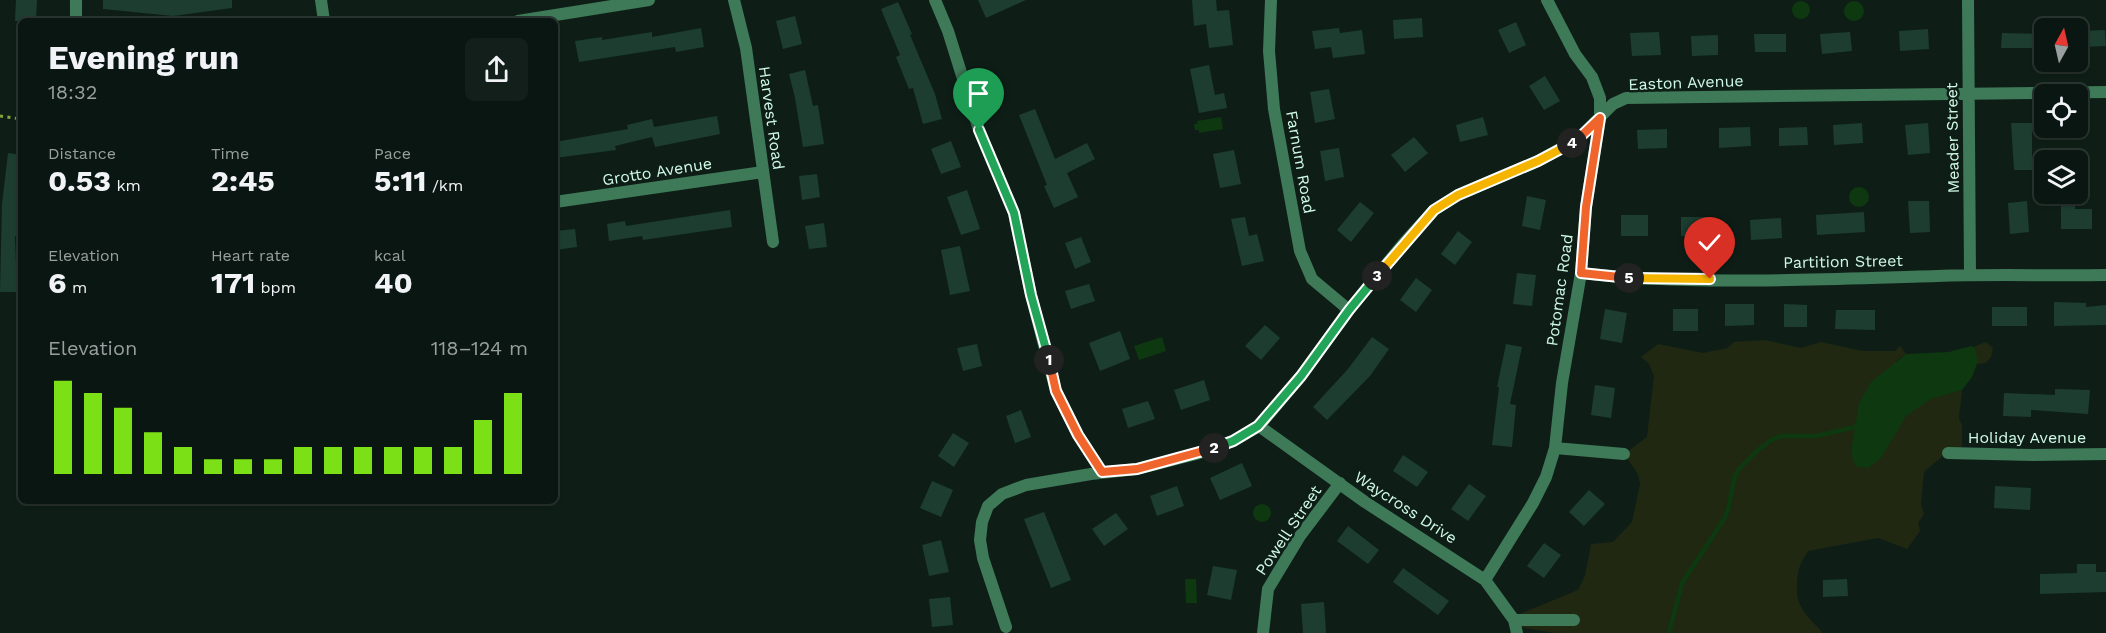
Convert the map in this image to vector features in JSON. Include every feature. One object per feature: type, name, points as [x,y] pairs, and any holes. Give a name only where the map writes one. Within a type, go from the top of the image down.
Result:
[{"type":"street","points":[[76,0],[76,18]]},
{"type":"street","points":[[321,0],[324,18]]},
{"type":"street","points":[[537,18],[649,0]]},
{"type":"street","name":"Harvest Road","points":[[734,0],[746,48],[773,242]]},
{"type":"street","points":[[935,0],[948,31],[979,130],[1014,213],[1031,295],[1056,391],[1078,435],[1102,472]]},
{"type":"street","name":"Farnum Road","points":[[1271,0],[1269,51],[1274,109],[1300,251],[1312,279],[1349,310]]},
{"type":"street","name":"Potomac Road","points":[[1485,580],[1533,502],[1546,477],[1555,448],[1562,383],[1581,273],[1586,207],[1600,118],[1600,98],[1592,78],[1575,54],[1547,0]]},
{"type":"street","name":"Meader Street","points":[[1968,0],[1970,275]]},
{"type":"street","name":"Easton Avenue","points":[[1006,627],[983,558],[980,540],[982,522],[988,506],[1002,494],[1026,484],[1137,469],[1196,454],[1233,441],[1258,426],[1301,376],[1349,310],[1434,210],[1458,195],[1548,156],[1578,139],[1613,104],[1626,99],[2106,92]]},
{"type":"street","name":"Grotto Avenue","points":[[558,202],[763,172]]},
{"type":"street","name":"Partition Street","points":[[1581,273],[1625,278],[1795,280],[1970,275],[2106,275]]},
{"type":"street","name":"Waycross Drive","points":[[1258,426],[1485,580],[1515,627]]},
{"type":"street","points":[[1555,448],[1624,454]]},
{"type":"street","name":"Holiday Avenue","points":[[1948,453],[2106,454]]},
{"type":"street","name":"Powell Street","points":[[1263,633],[1268,589],[1300,536],[1340,483]]},
{"type":"street","points":[[1515,627],[1574,620]]},
{"type":"path","points":[[0,116],[18,119]]},
{"type":"shaded area","points":[[1797,1],[1805,1],[1810,6],[1808,17],[1797,19],[1792,14],[1792,6]]},
{"type":"shaded area","points":[[1854,1],[1861,4],[1864,11],[1861,18],[1854,21],[1847,18],[1844,11],[1847,4]]},
{"type":"shaded area","points":[[1221,117],[1223,129],[1199,133],[1199,130],[1195,130],[1194,124],[1198,124],[1197,121]]},
{"type":"shaded area","points":[[1859,187],[1866,190],[1869,197],[1866,204],[1859,207],[1852,204],[1849,197],[1852,190]]},
{"type":"shaded area","points":[[1162,337],[1166,351],[1139,360],[1134,346]]},
{"type":"shaded area","points":[[1765,340],[1801,348],[1821,342],[1863,351],[1895,351],[1900,346],[1906,354],[1895,362],[1955,354],[1986,342],[1993,348],[1991,357],[1986,363],[1968,365],[1952,393],[1962,390],[1959,418],[1962,425],[1962,451],[1945,454],[1924,472],[1921,505],[1924,514],[1918,523],[1920,531],[1907,549],[1878,538],[1808,551],[1798,572],[1798,598],[1803,610],[1823,633],[1554,633],[1519,627],[1515,616],[1578,590],[1585,576],[1591,544],[1613,542],[1632,522],[1640,484],[1638,474],[1624,454],[1647,437],[1654,376],[1649,364],[1641,357],[1658,344],[1703,353],[1727,348],[1734,342]]},
{"type":"shaded area","points":[[1971,346],[1975,349],[1978,361],[1972,377],[1962,390],[1931,399],[1906,416],[1881,458],[1868,468],[1855,466],[1851,452],[1859,403],[1871,382],[1906,354],[1949,352]]},
{"type":"shaded area","points":[[1262,504],[1268,507],[1271,513],[1268,519],[1262,522],[1256,519],[1253,513],[1256,507]]},
{"type":"shaded area","points":[[1185,579],[1196,579],[1197,603],[1186,603]]},
{"type":"building","points":[[16,0],[37,0],[36,18],[18,18],[18,21],[15,21]]},
{"type":"building","points":[[103,0],[232,0],[232,8],[173,16],[103,9]]},
{"type":"building","points":[[978,0],[1026,0],[986,18]]},
{"type":"building","points":[[1192,0],[1216,0],[1217,11],[1229,10],[1233,45],[1209,48],[1206,24],[1194,26]]},
{"type":"building","points":[[898,2],[935,94],[942,119],[923,124],[913,88],[909,89],[896,57],[900,55],[881,9]]},
{"type":"building","points":[[795,16],[802,44],[783,49],[776,21]]},
{"type":"building","points":[[1422,18],[1423,37],[1394,39],[1393,20]]},
{"type":"building","points":[[1516,22],[1526,45],[1509,53],[1498,30]]},
{"type":"building","points":[[701,28],[704,47],[676,52],[675,47],[579,62],[575,41],[602,37],[602,40],[652,32],[652,37]]},
{"type":"building","points":[[1339,28],[1340,33],[1362,30],[1365,54],[1333,58],[1331,47],[1315,49],[1312,31]]},
{"type":"building","points":[[1928,29],[1929,49],[1900,51],[1899,31]]},
{"type":"building","points":[[2105,30],[2106,46],[2088,47],[2088,31]]},
{"type":"building","points":[[1659,32],[1661,55],[1632,56],[1630,33]]},
{"type":"building","points":[[1850,32],[1852,51],[1822,54],[1820,34]]},
{"type":"building","points":[[2002,33],[2034,34],[2034,48],[2001,48]]},
{"type":"building","points":[[1754,34],[1786,34],[1786,52],[1755,52]]},
{"type":"building","points":[[1718,35],[1718,55],[1692,56],[1691,36]]},
{"type":"building","points":[[1209,65],[1215,95],[1224,93],[1227,108],[1199,113],[1190,69]]},
{"type":"building","points":[[805,70],[813,106],[818,105],[824,144],[803,147],[789,74]]},
{"type":"building","points":[[1545,76],[1560,101],[1544,110],[1529,86]]},
{"type":"building","points":[[1329,89],[1335,119],[1315,123],[1310,92]]},
{"type":"building","points":[[1035,109],[1055,159],[1087,143],[1095,159],[1067,173],[1078,197],[1054,208],[1019,115]]},
{"type":"building","points":[[717,116],[720,134],[655,147],[652,137],[615,146],[616,150],[558,158],[558,141],[628,129],[627,125],[652,119],[654,127]]},
{"type":"building","points":[[1483,117],[1488,135],[1460,142],[1456,125]]},
{"type":"building","points":[[1862,123],[1863,143],[1834,145],[1833,125]]},
{"type":"building","points":[[1928,123],[1930,153],[1908,155],[1905,125]]},
{"type":"building","points":[[2011,123],[2032,123],[2032,170],[2014,170]]},
{"type":"building","points":[[1750,127],[1751,146],[1719,148],[1719,128]]},
{"type":"building","points":[[1807,127],[1808,145],[1779,146],[1779,128]]},
{"type":"building","points":[[1667,129],[1667,148],[1638,149],[1637,130]]},
{"type":"building","points":[[1414,137],[1428,153],[1405,172],[1391,155]]},
{"type":"building","points":[[951,141],[961,167],[941,174],[931,149]]},
{"type":"building","points":[[1339,148],[1344,177],[1325,181],[1320,151]]},
{"type":"building","points":[[1234,150],[1241,184],[1220,188],[1213,154]]},
{"type":"building","points":[[8,153],[18,155],[18,236],[15,236],[17,292],[0,292],[2,204]]},
{"type":"building","points":[[817,174],[820,197],[802,200],[799,176]]},
{"type":"building","points":[[967,190],[980,229],[961,235],[947,197]]},
{"type":"building","points":[[1527,196],[1546,200],[1540,230],[1522,226]]},
{"type":"building","points":[[1908,201],[1929,201],[1930,232],[1910,233]]},
{"type":"building","points":[[2027,201],[2029,232],[2010,234],[2008,203]]},
{"type":"building","points":[[1360,202],[1374,213],[1351,242],[1337,230]]},
{"type":"building","points":[[2061,204],[2075,204],[2075,209],[2092,209],[2092,229],[2061,229]]},
{"type":"building","points":[[730,210],[732,227],[643,240],[642,236],[609,241],[607,224],[625,221],[626,226]]},
{"type":"building","points":[[1864,212],[1865,232],[1817,235],[1816,215]]},
{"type":"building","points":[[1621,215],[1648,215],[1648,236],[1621,236]]},
{"type":"building","points":[[1245,217],[1249,236],[1257,234],[1264,261],[1242,266],[1231,219]]},
{"type":"building","points":[[1681,217],[1711,217],[1711,236],[1681,236]]},
{"type":"building","points":[[1781,218],[1782,238],[1751,240],[1750,220]]},
{"type":"building","points":[[824,223],[827,247],[809,249],[805,226]]},
{"type":"building","points":[[575,229],[577,247],[558,250],[558,231]]},
{"type":"building","points":[[1458,231],[1472,242],[1455,265],[1441,254]]},
{"type":"building","points":[[1081,237],[1091,262],[1075,269],[1065,243]]},
{"type":"building","points":[[960,246],[970,291],[950,295],[941,250]]},
{"type":"building","points":[[1517,273],[1536,275],[1532,306],[1513,304]]},
{"type":"building","points":[[1416,278],[1432,290],[1416,312],[1400,300]]},
{"type":"building","points":[[1089,284],[1095,301],[1071,309],[1065,291]]},
{"type":"building","points":[[2054,302],[2086,303],[2086,307],[2106,305],[2106,325],[2054,326]]},
{"type":"building","points":[[1725,304],[1754,304],[1754,325],[1725,326]]},
{"type":"building","points":[[1784,304],[1807,305],[1807,327],[1784,327]]},
{"type":"building","points":[[1992,307],[2027,307],[2027,326],[1992,326]]},
{"type":"building","points":[[1605,309],[1627,313],[1622,343],[1600,339]]},
{"type":"building","points":[[1673,309],[1698,309],[1698,331],[1673,331]]},
{"type":"building","points":[[1836,310],[1875,310],[1875,330],[1835,329]]},
{"type":"building","points":[[1265,325],[1280,338],[1261,360],[1245,346]]},
{"type":"building","points":[[1120,331],[1130,359],[1100,371],[1089,343]]},
{"type":"building","points":[[1372,337],[1389,349],[1370,376],[1327,420],[1313,407],[1348,369]]},
{"type":"building","points":[[977,344],[982,366],[963,371],[957,348]]},
{"type":"building","points":[[1506,344],[1522,347],[1510,404],[1516,405],[1512,447],[1492,445],[1499,387],[1497,387]]},
{"type":"building","points":[[1204,380],[1210,400],[1181,410],[1174,390]]},
{"type":"building","points":[[1595,385],[1615,388],[1611,418],[1591,415]]},
{"type":"building","points":[[2055,389],[2090,390],[2088,414],[2031,410],[2031,417],[2003,416],[2004,393],[2055,395]]},
{"type":"building","points":[[1148,401],[1155,419],[1128,428],[1122,409]]},
{"type":"building","points":[[1021,410],[1031,437],[1015,443],[1006,416]]},
{"type":"building","points":[[953,433],[969,443],[954,467],[938,456]]},
{"type":"building","points":[[1403,455],[1428,472],[1417,487],[1393,471]]},
{"type":"building","points":[[1242,463],[1252,486],[1220,500],[1210,478]]},
{"type":"building","points":[[932,481],[953,490],[941,517],[920,508]]},
{"type":"building","points":[[1469,484],[1486,496],[1468,521],[1451,509]]},
{"type":"building","points":[[1177,486],[1184,506],[1157,516],[1150,496]]},
{"type":"building","points":[[1995,486],[2031,488],[2030,510],[1994,508]]},
{"type":"building","points":[[1589,490],[1605,504],[1584,526],[1569,512]]},
{"type":"building","points":[[1044,512],[1071,580],[1051,588],[1024,519]]},
{"type":"building","points":[[1116,513],[1128,529],[1104,546],[1092,529]]},
{"type":"building","points":[[1348,526],[1379,550],[1368,564],[1337,541]]},
{"type":"building","points":[[941,540],[949,572],[929,576],[922,545]]},
{"type":"building","points":[[1544,543],[1561,555],[1544,578],[1527,566]]},
{"type":"building","points":[[2077,564],[2096,564],[2096,572],[2106,572],[2106,592],[2040,594],[2040,574],[2077,573]]},
{"type":"building","points":[[1213,566],[1237,570],[1231,600],[1207,595]]},
{"type":"building","points":[[1403,568],[1449,601],[1438,615],[1393,582]]},
{"type":"building","points":[[1847,579],[1848,596],[1823,597],[1823,580]]},
{"type":"building","points":[[950,597],[953,625],[932,627],[929,599]]},
{"type":"building","points":[[1324,602],[1326,633],[1303,633],[1301,604]]},
{"type":"waterway","points":[[1669,633],[1682,583],[1724,519],[1735,475],[1740,468],[1759,449],[1781,436],[1817,436],[1859,426]]},
{"type":"route","points":[[979,130],[1014,213],[1031,295],[1056,391],[1078,435],[1102,472],[1137,469],[1196,454],[1233,441],[1258,426],[1301,376],[1349,310],[1434,210],[1458,195],[1538,161],[1578,139],[1600,118],[1586,207],[1581,273],[1625,278],[1710,279]]}]
